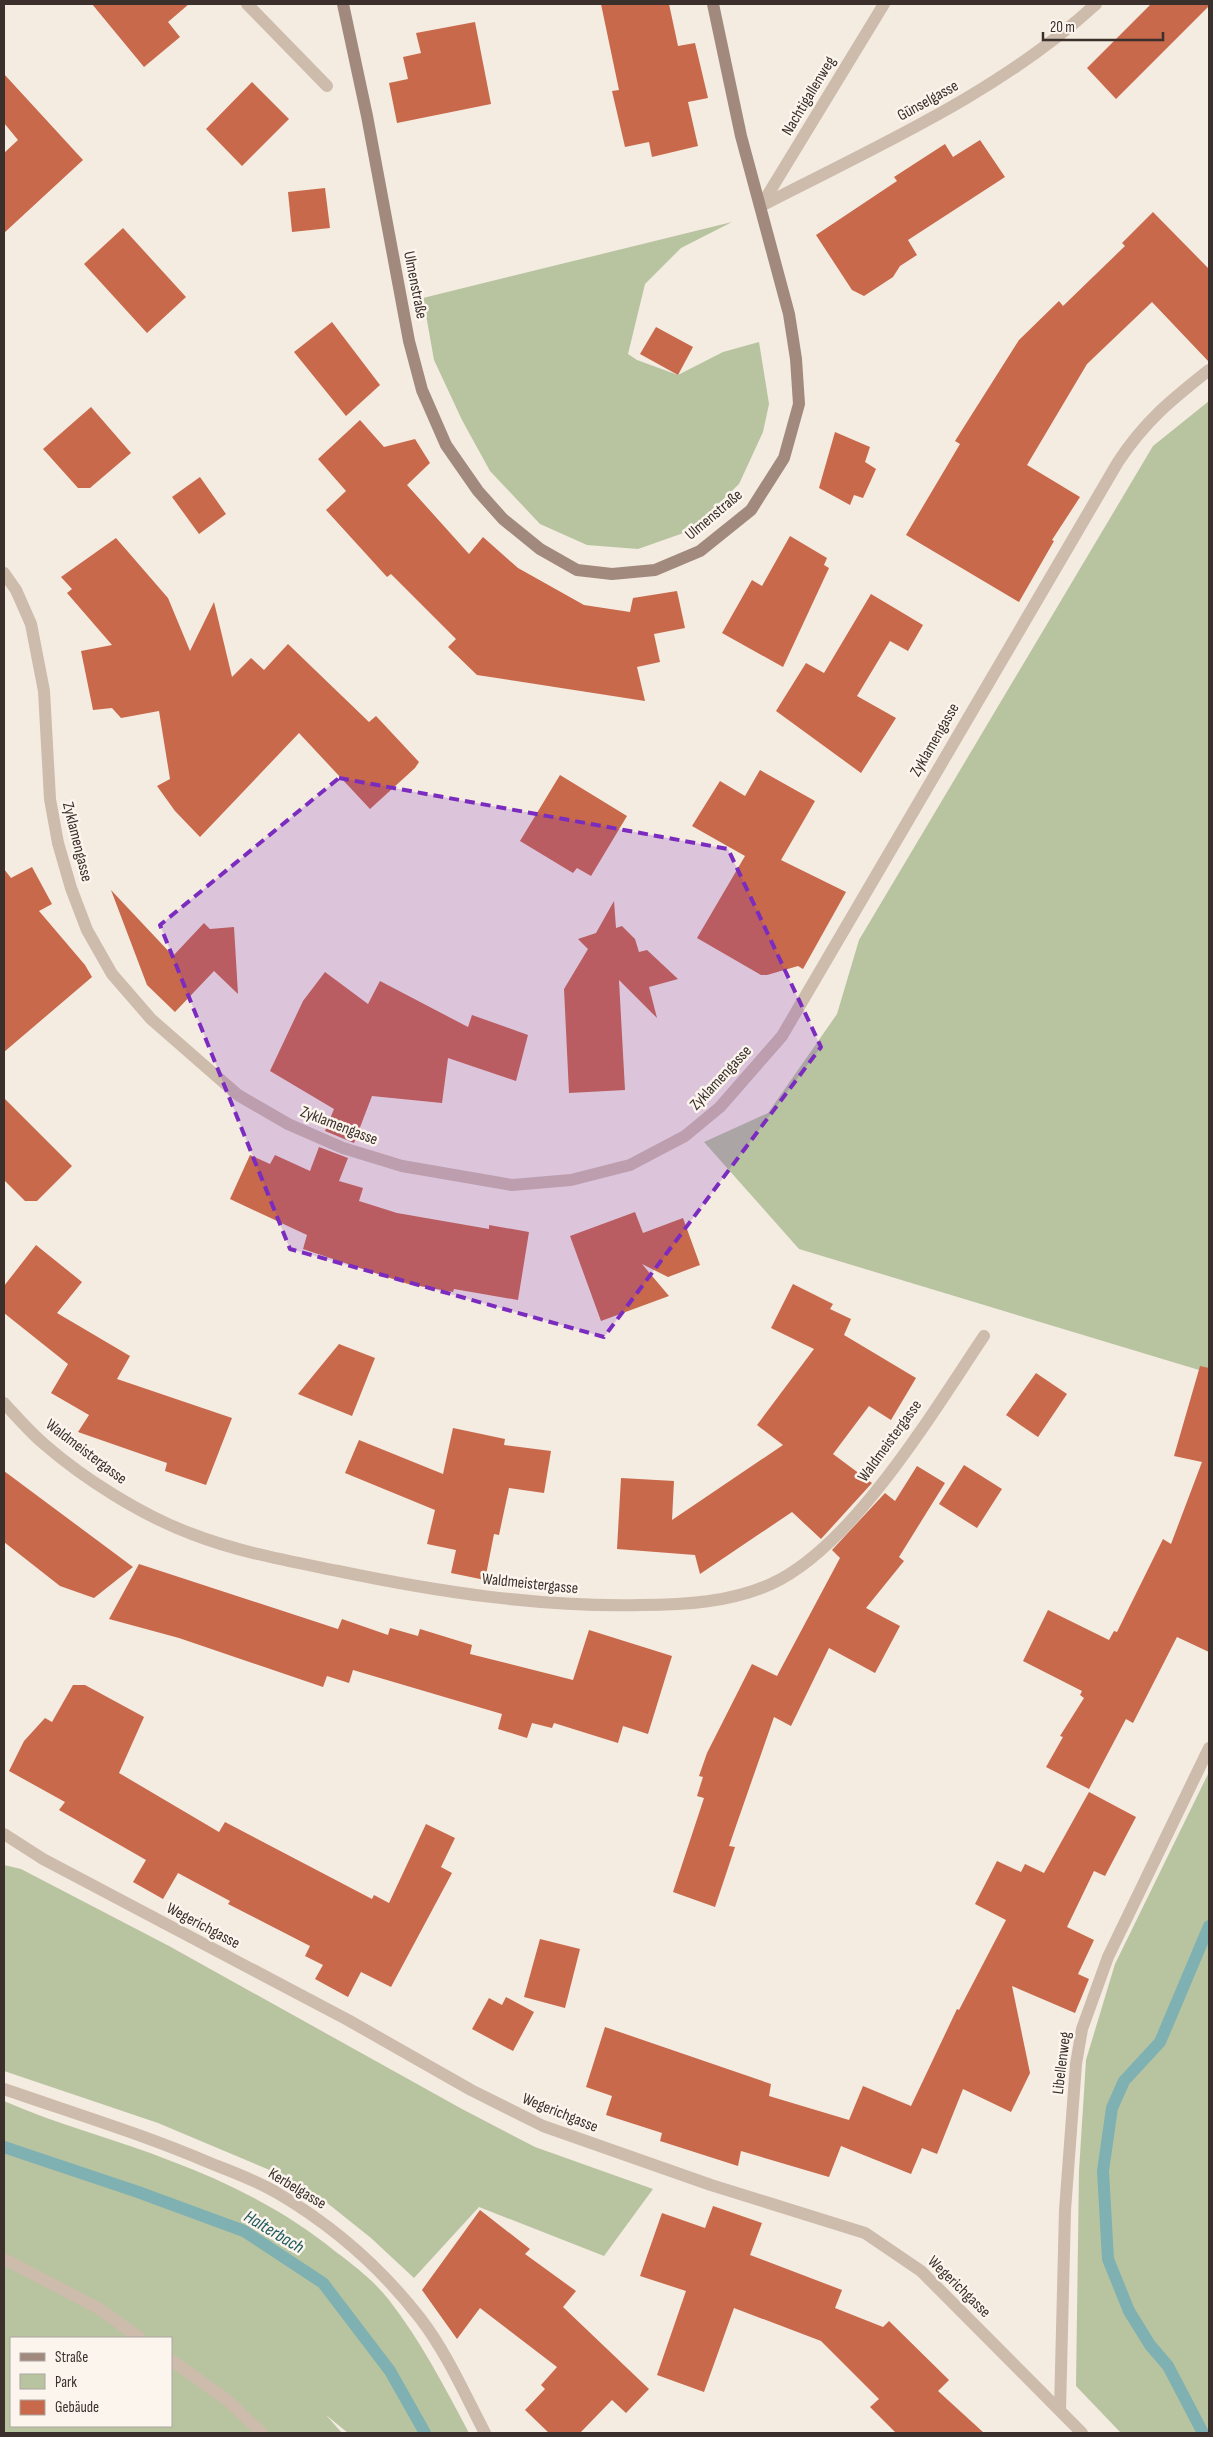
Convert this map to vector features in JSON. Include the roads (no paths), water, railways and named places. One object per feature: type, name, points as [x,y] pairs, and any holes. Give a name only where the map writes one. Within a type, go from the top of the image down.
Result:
[{"type":"street","points":[[247,4],[327,86]]},
{"type":"street","name":"Ulmenstraße","points":[[343,4],[367,116],[409,341],[422,390],[446,445],[478,491],[503,519],[540,549],[577,570],[612,574],[655,570],[700,551],[751,510],[784,458],[799,404],[796,359],[789,314],[741,136],[713,4]]},
{"type":"street","name":"Nachtigallenweg","points":[[761,206],[884,4]]},
{"type":"street","name":"Günselgasse","points":[[761,206],[940,116],[1011,71],[1079,20],[1096,4]]},
{"type":"street","name":"Zyklamengasse","points":[[4,572],[16,590],[32,624],[44,691],[50,799],[58,843],[71,888],[87,930],[112,974],[151,1019],[238,1095],[288,1124],[343,1148],[402,1166],[512,1185],[571,1180],[630,1164],[685,1136],[720,1107],[782,1036],[1118,462],[1137,434],[1156,413],[1209,370]]},
{"type":"street","name":"Waldmeistergasse","points":[[4,1403],[44,1444],[112,1495],[191,1534],[279,1559],[409,1586],[540,1604],[668,1605],[728,1598],[772,1583],[813,1559],[858,1512],[910,1444],[984,1336]]},
{"type":"street","name":"Libellenweg","points":[[1060,2410],[1066,2210],[1076,2064],[1082,2029],[1108,1957],[1209,1748]]},
{"type":"street","name":"Wegerichgasse","points":[[4,1834],[43,1859],[348,2020],[471,2090],[543,2126],[712,2185],[865,2233],[921,2271],[1082,2433]]},
{"type":"street","name":"Kerbelgasse","points":[[4,2089],[145,2136],[235,2173],[278,2194],[326,2226],[367,2259],[421,2319],[444,2354],[485,2433]]},
{"type":"street","points":[[4,2259],[98,2308],[139,2337]]},
{"type":"street","points":[[172,2361],[228,2400],[262,2433]]},
{"type":"waterway","points":[[1203,2433],[1168,2366],[1150,2345],[1129,2311],[1108,2259],[1103,2171],[1112,2108],[1124,2081],[1160,2042],[1209,1926]]},
{"type":"waterway","name":"Halterbach","points":[[4,2147],[138,2192],[244,2231],[323,2283],[390,2371],[425,2433]]}]
